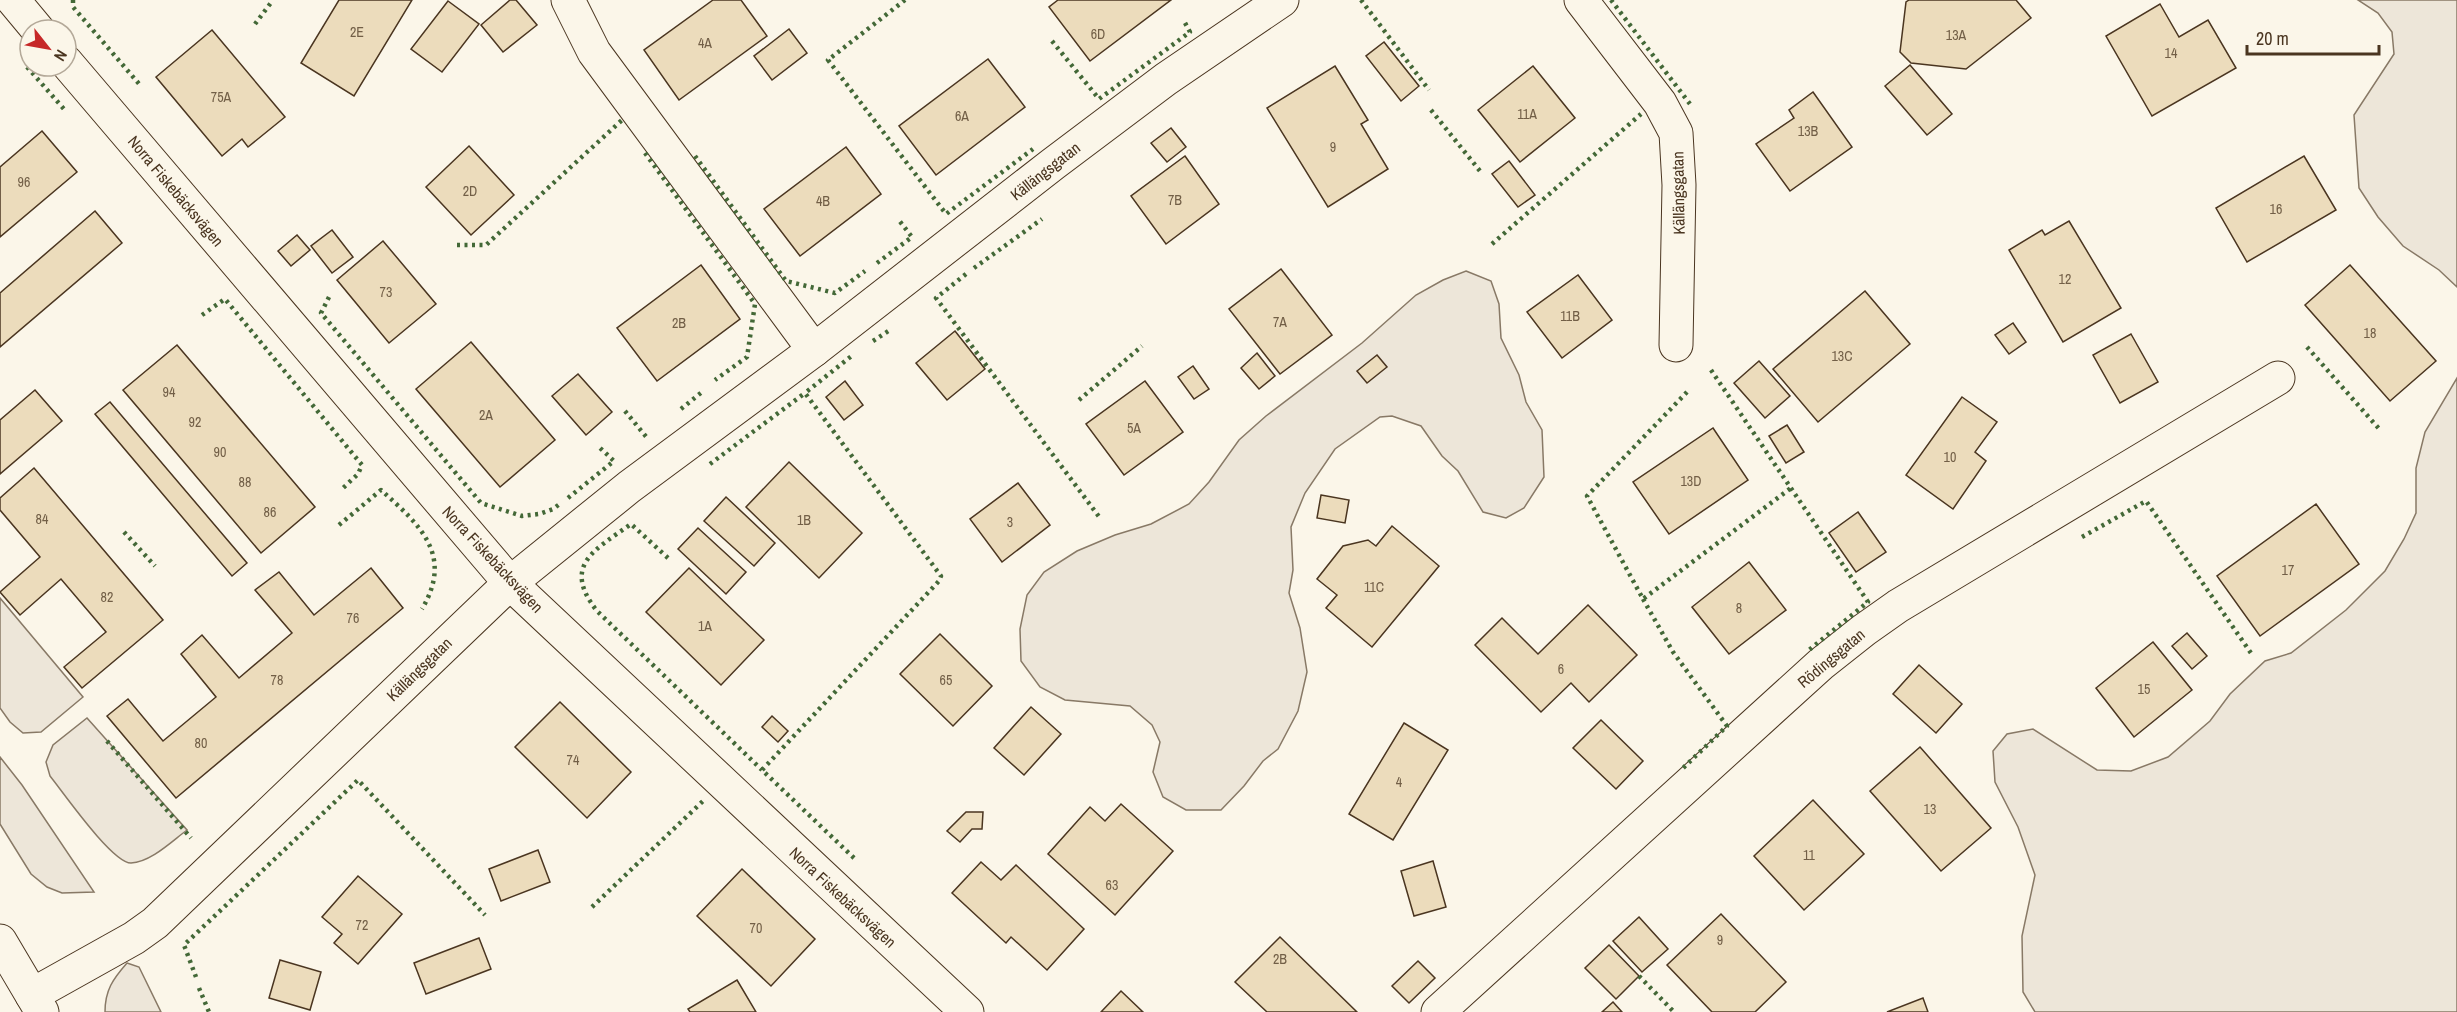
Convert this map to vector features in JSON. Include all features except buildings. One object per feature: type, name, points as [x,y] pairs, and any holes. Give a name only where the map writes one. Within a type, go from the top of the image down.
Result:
[{"type":"street","points":[[13,0],[29,18]]},
{"type":"street","points":[[568,0],[594,52],[814,350]]},
{"type":"street","name":"Källängsgatan","points":[[37,1004],[134,939],[155,922],[510,583],[629,487],[814,350],[1166,79],[1282,0]]},
{"type":"street","name":"Källängsgatan","points":[[1581,0],[1660,103],[1676,133],[1679,185],[1676,345]]},
{"type":"street","name":"Norra Fiskebäcksvägen","points":[[78,76],[510,583],[967,1012]]},
{"type":"street","name":"Rödingsgatan","points":[[1438,1012],[1821,664],[1864,630],[1899,606],[2278,378]]},
{"type":"street","points":[[0,941],[37,1004]]},
{"type":"shaded area","points":[[2358,0],[2457,0],[2457,287],[2439,270],[2403,246],[2378,217],[2359,188],[2354,115],[2394,54],[2392,32],[2378,13]]},
{"type":"shaded area","points":[[1466,271],[1491,281],[1499,304],[1501,338],[1519,375],[1526,402],[1542,430],[1544,477],[1524,508],[1506,518],[1483,512],[1458,471],[1442,456],[1421,426],[1392,416],[1380,417],[1335,449],[1305,493],[1291,527],[1293,570],[1289,593],[1300,628],[1307,672],[1298,711],[1278,749],[1263,761],[1244,786],[1221,810],[1186,810],[1163,797],[1153,772],[1160,742],[1152,725],[1130,706],[1065,700],[1040,687],[1021,661],[1020,629],[1027,595],[1044,572],[1077,551],[1115,535],[1151,524],[1189,504],[1209,482],[1239,440],[1266,416],[1362,343],[1416,295],[1443,280]]},
{"type":"shaded area","points":[[2457,378],[2457,1012],[2035,1012],[2023,992],[2022,936],[2035,875],[2018,827],[1995,782],[1993,751],[2007,734],[2033,729],[2097,770],[2131,771],[2168,757],[2210,721],[2230,694],[2265,661],[2291,653],[2346,610],[2385,571],[2416,513],[2416,468],[2425,432]]},
{"type":"shaded area","points":[[0,598],[83,697],[41,732],[23,733],[10,722],[0,708]]},
{"type":"shaded area","points":[[87,718],[187,830],[161,850],[139,862],[131,863],[112,852],[88,826],[50,776],[46,762],[53,745]]},
{"type":"shaded area","points":[[0,757],[22,785],[94,892],[62,893],[47,887],[31,874],[0,824]]},
{"type":"shaded area","points":[[127,963],[139,967],[161,1012],[105,1012],[106,997],[111,985]]},
{"type":"hedge","points":[[73,0],[73,7],[140,85]]},
{"type":"hedge","points":[[255,24],[273,0]]},
{"type":"hedge","points":[[905,0],[828,60],[946,214],[1033,149]]},
{"type":"hedge","points":[[1361,0],[1429,90]]},
{"type":"hedge","points":[[1611,0],[1690,104]]},
{"type":"hedge","points":[[1052,41],[1099,99],[1190,32],[1184,21]]},
{"type":"hedge","points":[[37,78],[64,109]]},
{"type":"hedge","points":[[1431,110],[1480,171]]},
{"type":"hedge","points":[[1492,244],[1641,114]]},
{"type":"hedge","points":[[457,245],[486,245],[622,120]]},
{"type":"hedge","points":[[645,153],[755,304],[747,357],[715,380]]},
{"type":"hedge","points":[[695,156],[786,281],[835,293],[865,271]]},
{"type":"hedge","points":[[877,263],[912,237],[898,219]]},
{"type":"hedge","points":[[974,268],[1042,219]]},
{"type":"hedge","points":[[966,274],[936,298],[1100,518]]},
{"type":"hedge","points":[[329,297],[321,313],[481,503],[522,516],[539,514],[561,503]]},
{"type":"hedge","points":[[202,315],[225,299],[362,465],[358,474],[343,488]]},
{"type":"hedge","points":[[873,341],[890,330]]},
{"type":"hedge","points":[[1079,400],[1142,346]]},
{"type":"hedge","points":[[2307,347],[2381,431]]},
{"type":"hedge","points":[[854,354],[805,393],[941,576],[939,581],[762,770],[854,858]]},
{"type":"hedge","points":[[1711,370],[1868,602],[1809,650]]},
{"type":"hedge","points":[[681,409],[702,392]]},
{"type":"hedge","points":[[1687,392],[1587,496],[1643,599],[1791,488]]},
{"type":"hedge","points":[[710,464],[805,393]]},
{"type":"hedge","points":[[625,411],[648,439]]},
{"type":"hedge","points":[[568,498],[614,461],[598,446]]},
{"type":"hedge","points":[[339,525],[381,490],[408,516],[428,542],[433,557],[435,573],[431,590],[422,609]]},
{"type":"hedge","points":[[2082,537],[2146,501],[2253,656]]},
{"type":"hedge","points":[[668,558],[631,524],[605,542],[587,560],[582,570],[582,582],[597,611],[762,770]]},
{"type":"hedge","points":[[124,532],[155,566]]},
{"type":"hedge","points":[[1643,599],[1673,652],[1727,726],[1681,770]]},
{"type":"hedge","points":[[107,741],[191,838]]},
{"type":"hedge","points":[[196,977],[184,945],[358,780],[485,915]]},
{"type":"hedge","points":[[592,907],[703,801]]},
{"type":"hedge","points":[[1639,976],[1674,1012]]},
{"type":"hedge","points":[[199,988],[209,1012]]}]
